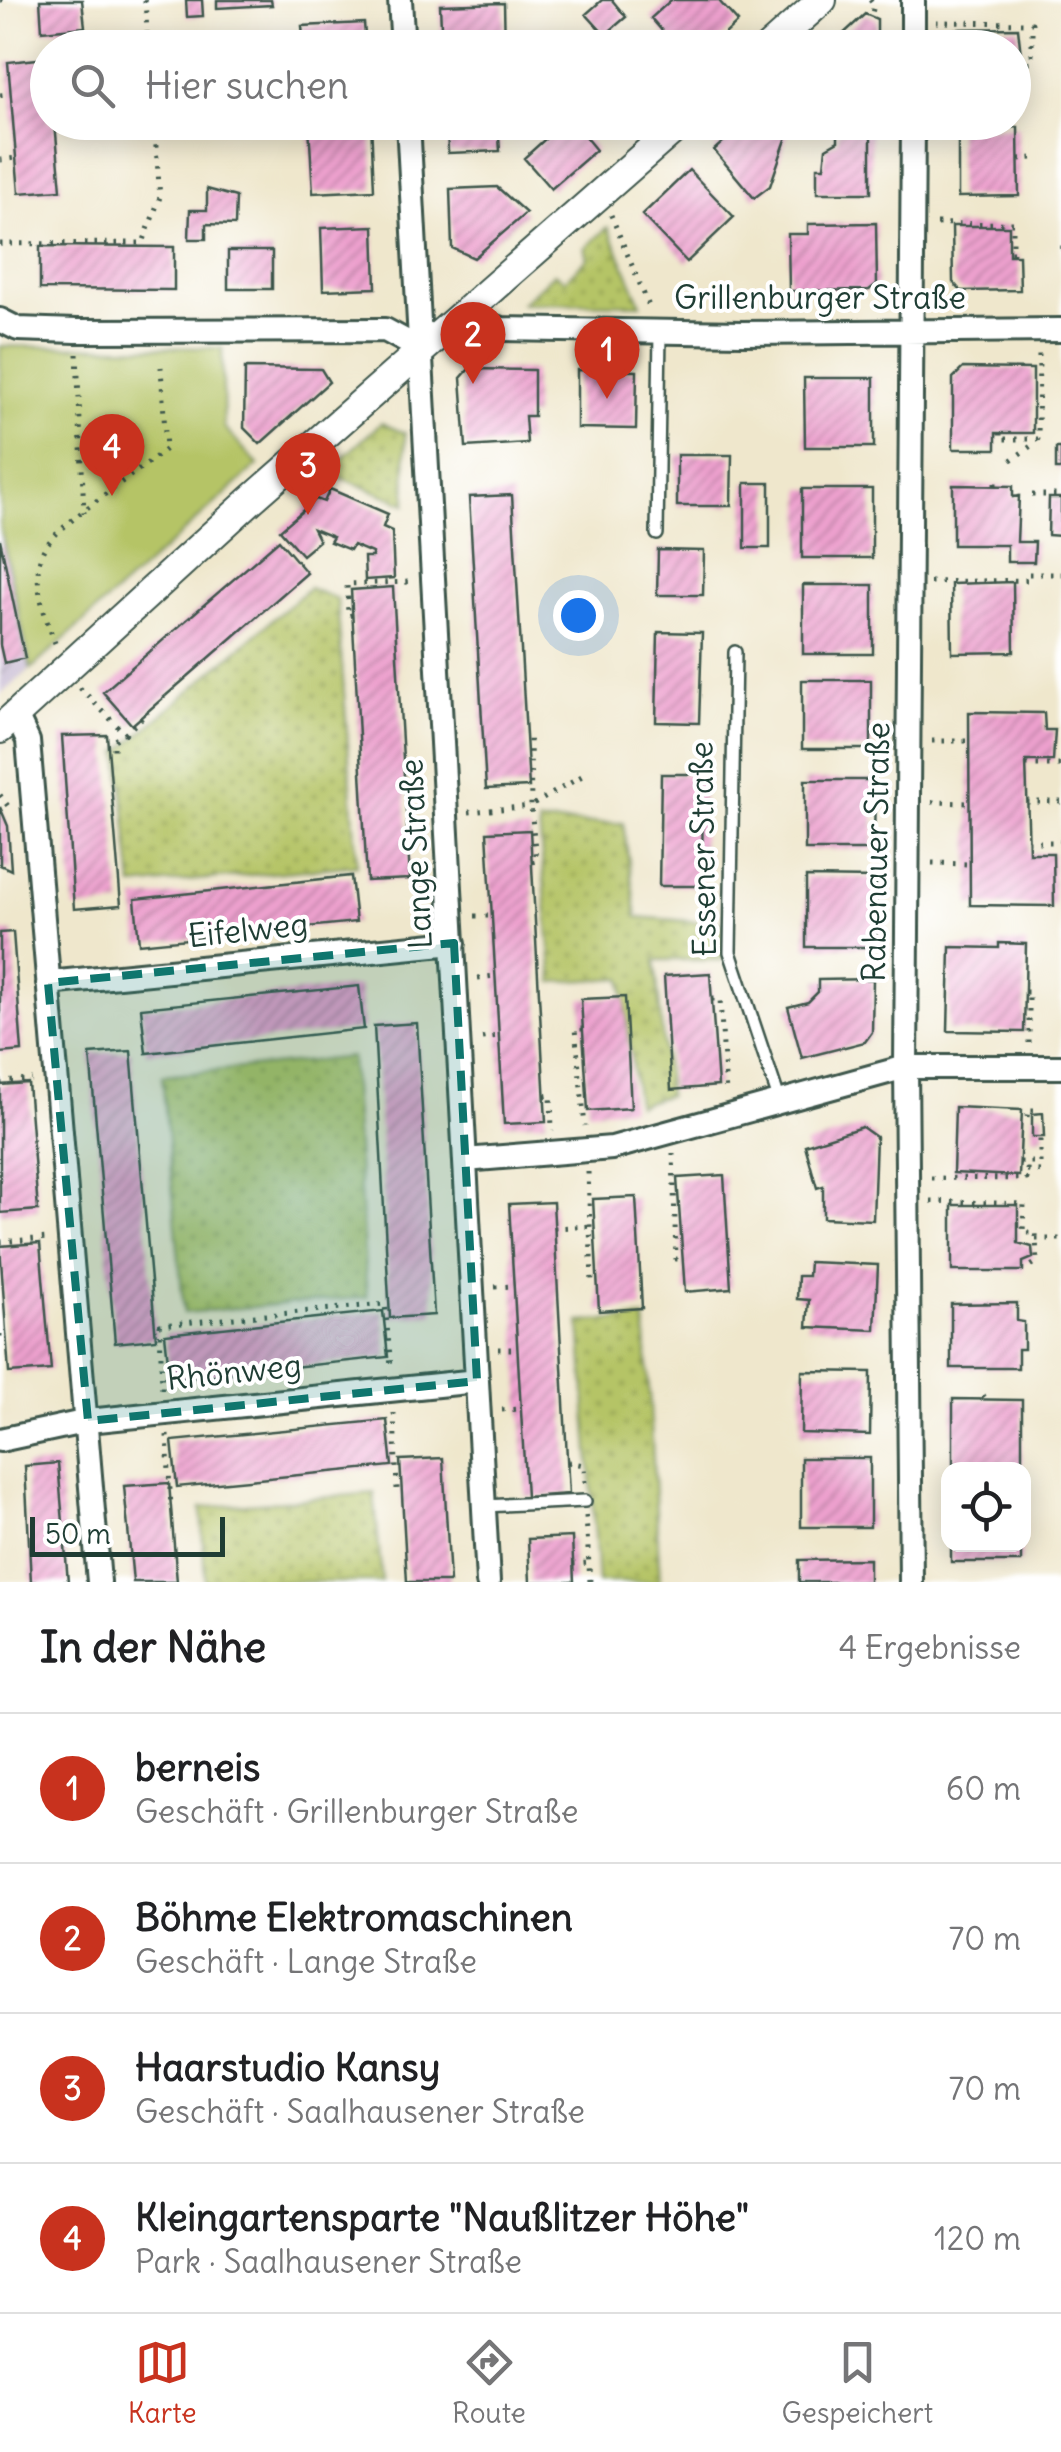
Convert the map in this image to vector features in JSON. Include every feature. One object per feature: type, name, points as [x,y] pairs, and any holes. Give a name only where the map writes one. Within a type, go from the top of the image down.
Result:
[{"type":"street","points":[[400,0],[402,30]]},
{"type":"street","points":[[788,30],[822,0]]},
{"type":"street","name":"Lange Straße","points":[[409,140],[488,1582]]},
{"type":"street","points":[[99,1582],[28,741],[8,722],[662,140]]},
{"type":"street","name":"Rabenauer Straße","points":[[911,1582],[906,1067],[913,140]]},
{"type":"street","name":"Grillenburger Straße","points":[[462,315],[502,329],[1050,330]]},
{"type":"street","points":[[0,320],[18,329],[76,331],[385,330],[422,350]]},
{"type":"street","name":"Eifelweg","points":[[48,982],[454,942]]},
{"type":"street","points":[[465,1160],[587,1152],[906,1067],[1061,1067]]},
{"type":"street","name":"Rhönweg","points":[[0,1440],[88,1421],[477,1381]]},
{"type":"lane","points":[[657,534],[660,332]]},
{"type":"lane","name":"Essener Straße","points":[[735,652],[730,952],[779,1100]]},
{"type":"lane","points":[[484,1506],[586,1501]]},
{"type":"path","points":[[145,0],[147,30]]},
{"type":"path","points":[[870,0],[874,5],[870,17]]},
{"type":"path","points":[[913,11],[1032,23],[1031,62]]},
{"type":"path","points":[[0,95],[10,94]]},
{"type":"path","points":[[0,244],[142,245],[160,197],[155,140]]},
{"type":"path","points":[[0,160],[16,158]]},
{"type":"path","points":[[1018,159],[1032,158]]},
{"type":"path","points":[[602,193],[660,332]]},
{"type":"path","points":[[914,226],[1012,223],[1009,252]]},
{"type":"path","points":[[1000,434],[1000,438],[1038,439],[1050,330]]},
{"type":"path","points":[[76,331],[84,513]]},
{"type":"path","points":[[125,734],[68,669],[46,620],[40,562],[46,545],[166,449],[161,368]]},
{"type":"path","points":[[1012,460],[1030,446],[1030,439]]},
{"type":"path","points":[[1032,496],[1061,495]]},
{"type":"path","points":[[912,582],[1026,580],[1027,574],[1061,574]]},
{"type":"path","points":[[352,615],[348,616],[347,584],[434,580]]},
{"type":"path","points":[[109,752],[114,752],[114,740],[148,712]]},
{"type":"path","points":[[526,737],[530,736],[536,861],[532,862]]},
{"type":"path","points":[[910,740],[969,741]]},
{"type":"path","points":[[1026,765],[1061,766]]},
{"type":"path","points":[[446,814],[531,806],[587,773]]},
{"type":"path","points":[[909,802],[970,803]]},
{"type":"path","points":[[1027,802],[1061,802]]},
{"type":"path","points":[[1028,842],[1061,842]]},
{"type":"path","points":[[908,863],[969,864]]},
{"type":"path","points":[[1025,992],[1029,992],[1030,1067]]},
{"type":"path","points":[[712,999],[720,999],[719,1056],[728,1113]]},
{"type":"path","points":[[583,1029],[575,1029],[583,1080],[592,1282],[598,1282]]},
{"type":"path","points":[[0,1082],[56,1078]]},
{"type":"path","points":[[545,1096],[551,1096],[552,1154]]},
{"type":"path","points":[[1028,1117],[1028,1110],[1038,1110]]},
{"type":"path","points":[[672,1130],[676,1259],[683,1259]]},
{"type":"path","points":[[908,1189],[986,1176],[1027,1179],[1027,1170],[1040,1171],[1040,1137]]},
{"type":"path","points":[[1020,1162],[1040,1162]]},
{"type":"path","points":[[908,1189],[1024,1204],[1021,1233],[1036,1234],[1037,1262],[1026,1269],[1026,1262]]},
{"type":"path","points":[[554,1228],[592,1226]]},
{"type":"path","points":[[0,1242],[70,1236]]},
{"type":"path","points":[[1036,1239],[1061,1239]]},
{"type":"path","points":[[171,1508],[160,1325],[385,1304],[397,1488],[401,1488]]},
{"type":"path","points":[[0,1334],[0,1344]]},
{"type":"path","points":[[568,1462],[584,1464],[590,1582]]},
{"type":"path","points":[[573,1564],[589,1563]]},
{"type":"highlighted area","points":[[454,943],[477,1381],[88,1421],[48,983]]},
{"type":"shaded area","points":[[0,527],[31,669],[0,695]]},
{"type":"green space","points":[[608,227],[641,304],[522,303],[554,273],[565,280],[588,258],[585,248]]},
{"type":"green space","points":[[0,346],[222,348],[224,427],[258,465],[31,669],[0,527]]},
{"type":"green space","points":[[381,423],[405,433],[406,504],[327,472]]},
{"type":"green space","points":[[309,588],[337,599],[357,865],[133,886],[119,752]]},
{"type":"green space","points":[[539,823],[623,823],[637,917],[724,924],[723,960],[655,960],[668,1095],[637,1105],[622,978],[553,982]]},
{"type":"green space","points":[[351,1057],[367,1297],[184,1313],[162,1076]]},
{"type":"green space","points":[[645,1318],[660,1582],[598,1582],[580,1322]]},
{"type":"green space","points":[[374,1493],[382,1582],[205,1582],[201,1508]]},
{"type":"building","points":[[40,0],[82,0],[85,27],[42,30]]},
{"type":"building","points":[[186,0],[202,0],[203,16],[187,17]]},
{"type":"building","points":[[217,0],[271,0],[272,5],[217,8]]},
{"type":"building","points":[[602,0],[612,0],[626,17],[611,30],[600,30],[586,14]]},
{"type":"building","points":[[671,0],[718,0],[738,22],[729,30],[661,30],[651,18]]},
{"type":"building","points":[[504,3],[505,30],[441,30],[440,5]]},
{"type":"building","points":[[865,14],[877,19],[877,30],[848,30]]},
{"type":"building","points":[[364,23],[365,30],[302,30],[302,26]]},
{"type":"building","points":[[1018,28],[1018,30],[955,30]]},
{"type":"building","points":[[30,60],[30,140],[57,140],[61,190],[19,193],[8,62]]},
{"type":"building","points":[[310,140],[372,140],[374,190],[313,193]]},
{"type":"building","points":[[448,140],[499,140],[500,151],[448,153]]},
{"type":"building","points":[[544,140],[588,140],[596,150],[551,189],[524,158]]},
{"type":"building","points":[[725,140],[786,140],[770,186],[754,198],[714,150]]},
{"type":"building","points":[[871,140],[871,193],[817,193],[817,167],[824,167],[826,148],[838,141]]},
{"type":"building","points":[[958,140],[1018,140],[1019,196],[958,197]]},
{"type":"building","points":[[689,170],[734,217],[687,262],[642,215]]},
{"type":"building","points":[[497,187],[526,213],[474,258],[452,248],[450,189]]},
{"type":"building","points":[[207,189],[236,197],[235,225],[206,224],[206,239],[189,239],[190,210],[207,210]]},
{"type":"building","points":[[876,223],[877,284],[869,290],[789,291],[788,234],[808,234],[808,224]]},
{"type":"building","points":[[374,226],[376,288],[323,290],[321,228]]},
{"type":"building","points":[[952,226],[1009,226],[1009,255],[1019,255],[1020,290],[961,291],[953,282]]},
{"type":"building","points":[[40,246],[174,247],[174,290],[40,289]]},
{"type":"building","points":[[228,251],[272,251],[272,289],[228,289]]},
{"type":"building","points":[[245,368],[321,369],[329,382],[260,444],[244,428]]},
{"type":"building","points":[[963,368],[1033,369],[1033,433],[996,433],[996,449],[953,449],[953,378]]},
{"type":"building","points":[[469,369],[534,370],[534,416],[525,416],[527,443],[466,447],[461,378]]},
{"type":"building","points":[[577,370],[637,371],[636,429],[577,428]]},
{"type":"building","points":[[804,378],[874,378],[874,447],[805,447]]},
{"type":"building","points":[[1056,448],[1061,448],[1061,469],[1056,469]]},
{"type":"building","points":[[677,455],[732,455],[731,506],[677,506]]},
{"type":"building","points":[[745,483],[770,483],[770,548],[745,548]]},
{"type":"building","points":[[953,485],[1013,486],[1013,497],[1019,496],[1017,542],[1035,542],[1034,562],[1007,562],[1007,545],[953,545]]},
{"type":"building","points":[[330,489],[388,514],[383,527],[392,531],[394,578],[365,580],[364,557],[372,557],[372,553],[330,542],[333,537],[313,529],[319,541],[302,555],[280,530],[316,499],[324,502]]},
{"type":"building","points":[[802,489],[872,489],[872,558],[802,558]]},
{"type":"building","points":[[512,495],[529,787],[486,789],[469,497]]},
{"type":"building","points":[[1049,498],[1061,498],[1061,536],[1048,535]]},
{"type":"building","points":[[0,539],[25,658],[4,663],[0,645]]},
{"type":"building","points":[[279,540],[307,573],[132,725],[103,692]]},
{"type":"building","points":[[658,550],[704,551],[703,595],[657,595]]},
{"type":"building","points":[[1013,582],[1014,652],[952,653],[951,584]]},
{"type":"building","points":[[803,585],[873,585],[873,654],[803,654]]},
{"type":"building","points":[[393,587],[410,879],[367,881],[351,590]]},
{"type":"building","points":[[658,632],[702,633],[699,723],[656,722]]},
{"type":"building","points":[[802,680],[871,680],[871,749],[802,749]]},
{"type":"building","points":[[969,712],[1044,713],[1045,730],[1055,730],[1053,761],[1026,761],[1029,853],[1053,853],[1054,906],[970,905]]},
{"type":"building","points":[[107,735],[121,905],[74,909],[62,736]]},
{"type":"building","points":[[661,774],[703,774],[702,886],[659,886]]},
{"type":"building","points":[[805,780],[875,780],[874,850],[805,850]]},
{"type":"building","points":[[0,807],[8,826],[11,870],[0,865]]},
{"type":"building","points":[[530,830],[546,1122],[504,1124],[487,832]]},
{"type":"building","points":[[351,876],[356,922],[139,944],[135,899]]},
{"type":"building","points":[[806,877],[876,878],[876,947],[806,947]]},
{"type":"building","points":[[13,932],[22,1051],[0,1053],[0,933]]},
{"type":"building","points":[[999,943],[1026,944],[1024,1032],[948,1031],[950,947],[999,948]]},
{"type":"building","points":[[710,973],[718,1086],[671,1090],[664,976]]},
{"type":"building","points":[[873,979],[872,1032],[865,1042],[802,1058],[788,1007],[808,1002],[818,992],[818,980]]},
{"type":"building","points":[[359,986],[364,1029],[146,1053],[141,1008]]},
{"type":"building","points":[[625,997],[631,1108],[588,1111],[581,999]]},
{"type":"building","points":[[417,1023],[434,1315],[390,1318],[374,1026]]},
{"type":"building","points":[[131,1051],[156,1339],[115,1343],[90,1054]]},
{"type":"building","points":[[28,1083],[38,1210],[0,1213],[0,1085]]},
{"type":"building","points":[[955,1107],[1022,1110],[1019,1176],[953,1173]]},
{"type":"building","points":[[1043,1113],[1044,1137],[1032,1137],[1032,1114]]},
{"type":"building","points":[[862,1127],[876,1137],[873,1220],[823,1218],[823,1186],[817,1188],[805,1145]]},
{"type":"building","points":[[724,1175],[731,1288],[685,1292],[677,1178]]},
{"type":"building","points":[[636,1197],[642,1308],[599,1311],[593,1199]]},
{"type":"building","points":[[553,1202],[569,1494],[526,1497],[509,1204]]},
{"type":"building","points":[[952,1205],[1018,1205],[1018,1243],[1032,1247],[1033,1258],[1023,1262],[1023,1271],[952,1271]]},
{"type":"building","points":[[40,1243],[51,1370],[9,1373],[0,1246]]},
{"type":"building","points":[[809,1262],[878,1265],[875,1330],[807,1327],[809,1300],[797,1299],[798,1276],[808,1276]]},
{"type":"building","points":[[1017,1303],[1017,1321],[1024,1322],[1024,1349],[1018,1349],[1018,1368],[951,1368],[951,1304]]},
{"type":"building","points":[[383,1311],[388,1357],[170,1380],[165,1334]]},
{"type":"building","points":[[802,1371],[871,1372],[870,1435],[801,1433]]},
{"type":"building","points":[[953,1399],[1022,1400],[1022,1462],[953,1462]]},
{"type":"building","points":[[387,1420],[392,1466],[177,1487],[172,1441]]},
{"type":"building","points":[[443,1458],[450,1582],[407,1582],[400,1460]]},
{"type":"building","points":[[801,1458],[870,1458],[870,1527],[801,1527]]},
{"type":"building","points":[[58,1463],[68,1582],[31,1582],[25,1466]]},
{"type":"building","points":[[169,1483],[177,1582],[133,1582],[124,1486]]},
{"type":"building","points":[[572,1537],[574,1582],[530,1582],[528,1539]]},
{"type":"building","points":[[951,1552],[1021,1552],[1021,1562],[951,1562]]},
{"type":"building","points":[[869,1559],[869,1582],[799,1582],[799,1560]]},
{"type":"place","name":"Böhme Elektromaschinen","points":[[473,384]]},
{"type":"place","name":"berneis","points":[[607,399]]},
{"type":"place","name":"Kleingartensparte \"Naußlitzer Höhe\"","points":[[112,496]]},
{"type":"place","name":"Haarstudio Kansy","points":[[308,515]]}]
